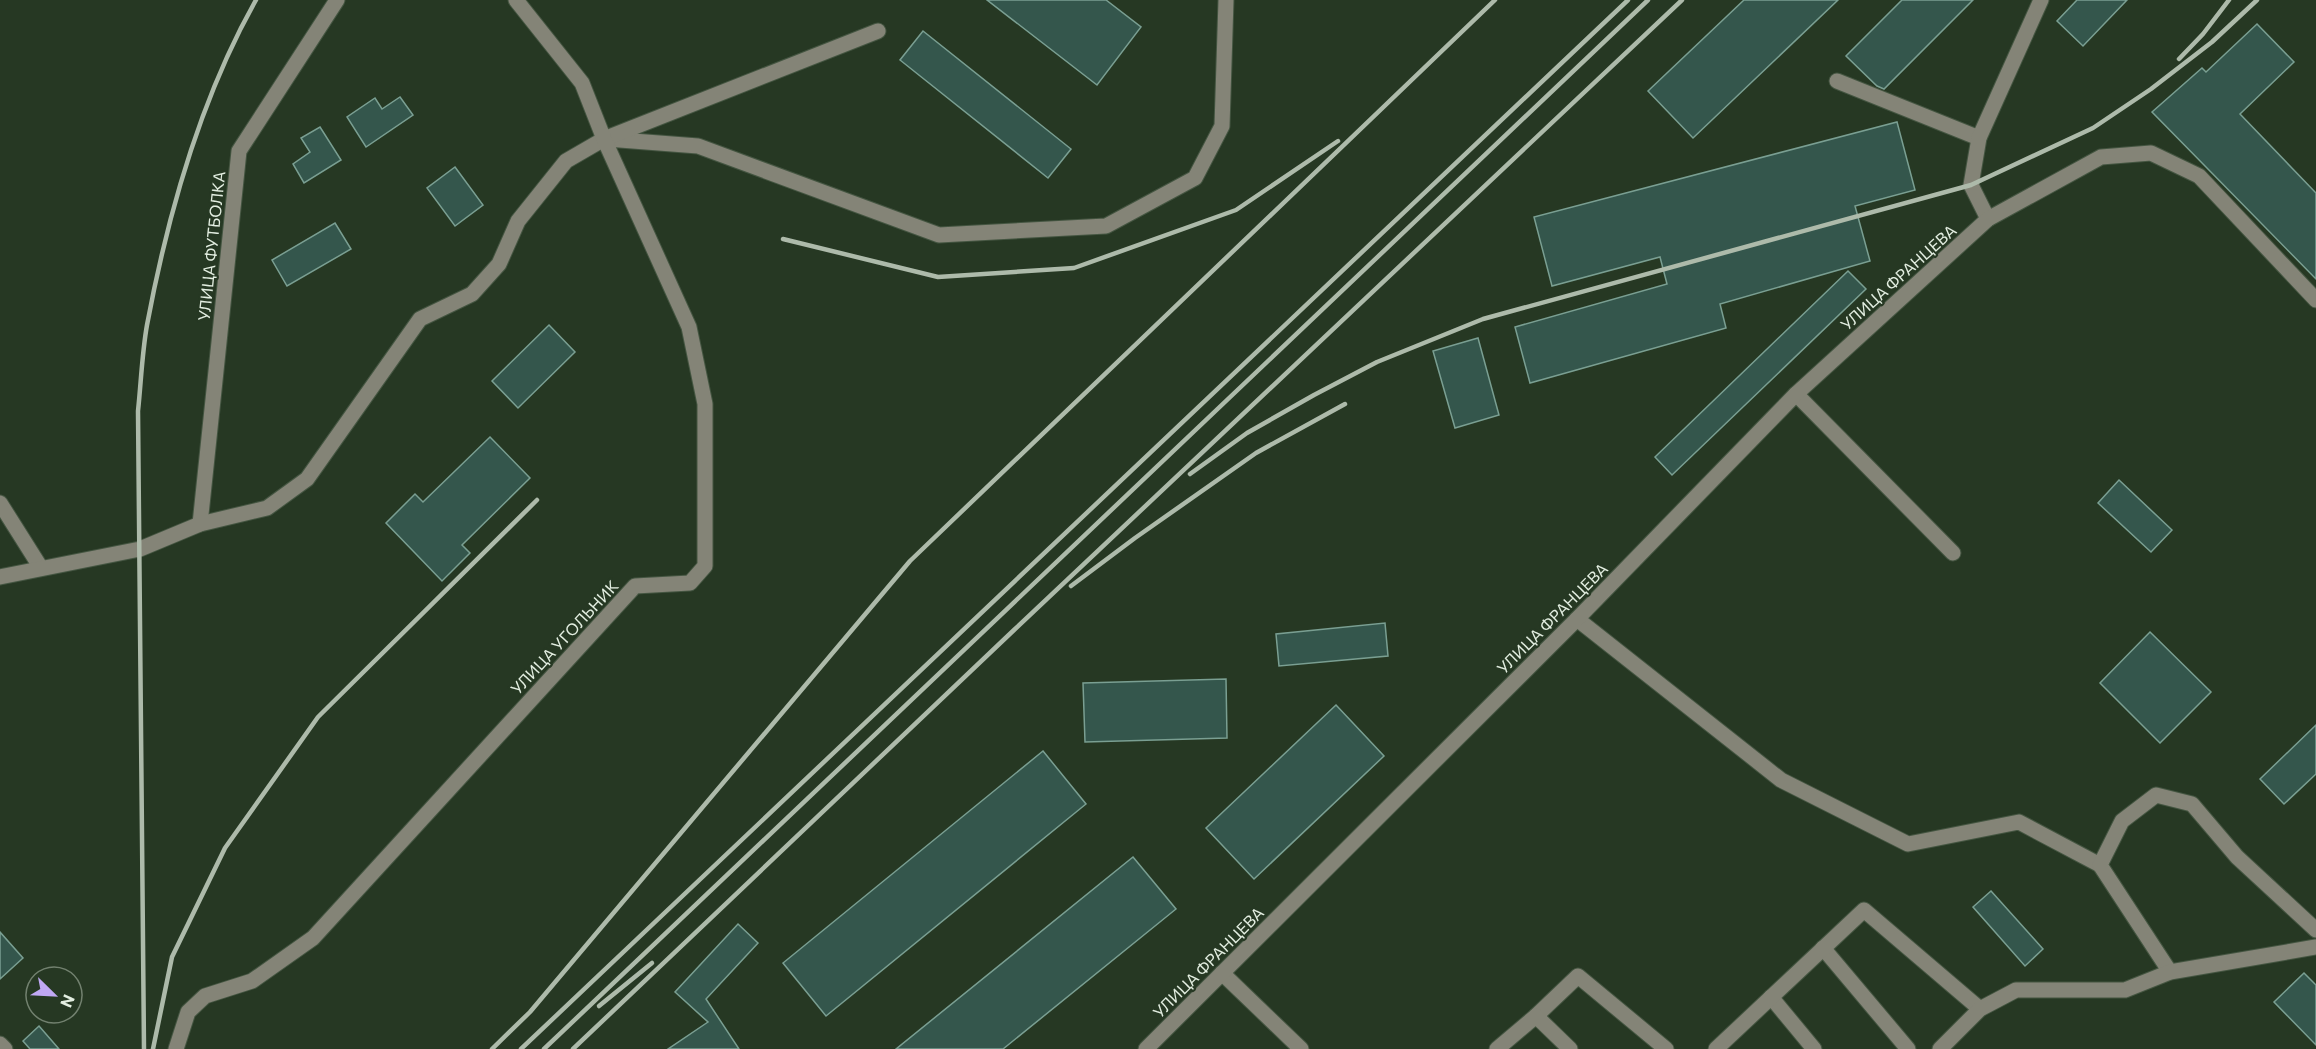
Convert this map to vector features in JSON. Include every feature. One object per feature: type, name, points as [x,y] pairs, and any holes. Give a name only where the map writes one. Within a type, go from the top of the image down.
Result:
[{"type":"street","name":"УЛИЦА ФУТБОЛКА","points":[[200,524],[239,152],[337,0]]},
{"type":"street","name":"УЛИЦА УГОЛЬНИК","points":[[176,1049],[188,1012],[205,996],[252,981],[313,938],[635,586],[690,583],[705,566],[705,404],[689,327],[604,139],[582,83],[516,0]]},
{"type":"street","points":[[604,139],[698,146],[939,235],[1106,226],[1195,178],[1222,126],[1226,0]]},
{"type":"street","points":[[1988,219],[1971,185],[1979,138],[2041,0]]},
{"type":"street","points":[[0,578],[140,549],[200,524],[267,508],[307,479],[420,319],[472,294],[499,264],[518,221],[566,161],[604,139],[878,30]]},
{"type":"street","points":[[1837,81],[1979,138]]},
{"type":"street","name":"УЛИЦА ФРАНЦЕВА","points":[[1146,1049],[1577,619],[1796,394],[1988,219],[2101,157],[2151,153],[2199,176],[2316,300]]},
{"type":"street","points":[[1796,394],[1953,554]]},
{"type":"street","points":[[0,503],[41,568]]},
{"type":"street","points":[[1577,619],[1781,780],[1908,844],[2019,822],[2100,865],[2170,972]]},
{"type":"street","points":[[2100,865],[2122,821],[2156,795],[2192,804],[2237,857],[2316,930]]},
{"type":"street","points":[[1720,1048],[1864,909],[1980,1008]]},
{"type":"street","points":[[1940,1049],[1980,1008],[2016,990],[2125,990],[2170,972],[2316,947]]},
{"type":"street","points":[[1823,948],[1908,1049]]},
{"type":"street","points":[[1222,973],[1301,1049]]},
{"type":"street","points":[[1497,1049],[1578,976],[1666,1049]]},
{"type":"street","points":[[1771,997],[1814,1049]]},
{"type":"street","points":[[1536,1016],[1570,1049]]},
{"type":"street","points":[[0,1044],[5,1049]]},
{"type":"building","points":[[987,0],[1106,0],[1141,27],[1097,85]]},
{"type":"building","points":[[1744,0],[1838,0],[1693,138],[1648,91]]},
{"type":"building","points":[[1902,0],[1973,0],[1884,89],[1877,86],[1846,56]]},
{"type":"building","points":[[2077,0],[2127,0],[2083,46],[2057,21]]},
{"type":"building","points":[[2257,24],[2294,62],[2240,114],[2316,193],[2316,279],[2152,112],[2202,68],[2206,72]]},
{"type":"building","points":[[923,31],[1071,149],[1048,178],[900,60]]},
{"type":"building","points":[[400,97],[413,115],[366,147],[347,117],[375,98],[382,109]]},
{"type":"building","points":[[1897,122],[1915,190],[1855,206],[1870,261],[1720,304],[1726,328],[1530,383],[1515,327],[1667,284],[1660,257],[1552,286],[1534,217]]},
{"type":"building","points":[[320,127],[341,160],[304,183],[293,164],[310,152],[301,138]]},
{"type":"building","points":[[455,167],[483,205],[455,226],[427,188]]},
{"type":"building","points":[[335,223],[351,249],[287,286],[272,260]]},
{"type":"building","points":[[1848,271],[1866,289],[1672,475],[1655,457]]},
{"type":"building","points":[[549,325],[575,352],[518,408],[492,381]]},
{"type":"building","points":[[1478,338],[1499,415],[1455,428],[1433,351]]},
{"type":"building","points":[[490,437],[530,478],[462,545],[470,553],[442,581],[386,523],[415,494],[423,502]]},
{"type":"building","points":[[2119,480],[2172,530],[2151,552],[2098,503]]},
{"type":"building","points":[[1385,623],[1388,656],[1279,666],[1276,634]]},
{"type":"building","points":[[2150,632],[2211,692],[2160,743],[2100,683]]},
{"type":"building","points":[[1226,679],[1227,738],[1085,742],[1083,683]]},
{"type":"building","points":[[1336,705],[1384,756],[1254,879],[1206,828]]},
{"type":"building","points":[[2316,725],[2316,774],[2284,804],[2260,779]]},
{"type":"building","points":[[1043,751],[1086,804],[826,1016],[783,963]]},
{"type":"building","points":[[1133,857],[1176,909],[1003,1049],[896,1049]]},
{"type":"building","points":[[1991,891],[2043,949],[2025,966],[1973,907]]},
{"type":"building","points":[[738,924],[758,943],[706,999],[739,1049],[668,1049],[708,1022],[675,992]]},
{"type":"building","points":[[0,932],[23,958],[0,979]]},
{"type":"building","points":[[2304,973],[2316,985],[2316,1045],[2274,1002]]},
{"type":"building","points":[[39,1026],[59,1049],[30,1049],[23,1041]]},
{"type":"railway","points":[[144,1049],[138,411],[143,357],[155,283],[188,158],[218,77],[256,0]]},
{"type":"railway","points":[[492,1049],[530,1012],[910,561],[1495,0]]},
{"type":"railway","points":[[521,1049],[1628,0]]},
{"type":"railway","points":[[544,1049],[1648,0]]},
{"type":"railway","points":[[573,1049],[1682,0]]},
{"type":"railway","points":[[2179,59],[2203,34],[2229,0]]},
{"type":"railway","points":[[1190,474],[1247,433],[1314,395],[1377,362],[1483,319],[1971,185],[2093,128],[2151,89],[2212,42],[2257,0]]},
{"type":"railway","points":[[783,239],[938,277],[1074,268],[1236,210],[1338,141]]},
{"type":"railway","points":[[1071,586],[1256,453],[1345,404]]},
{"type":"railway","points":[[153,1049],[172,957],[225,848],[318,717],[537,500]]},
{"type":"railway","points":[[599,1006],[652,963]]}]
